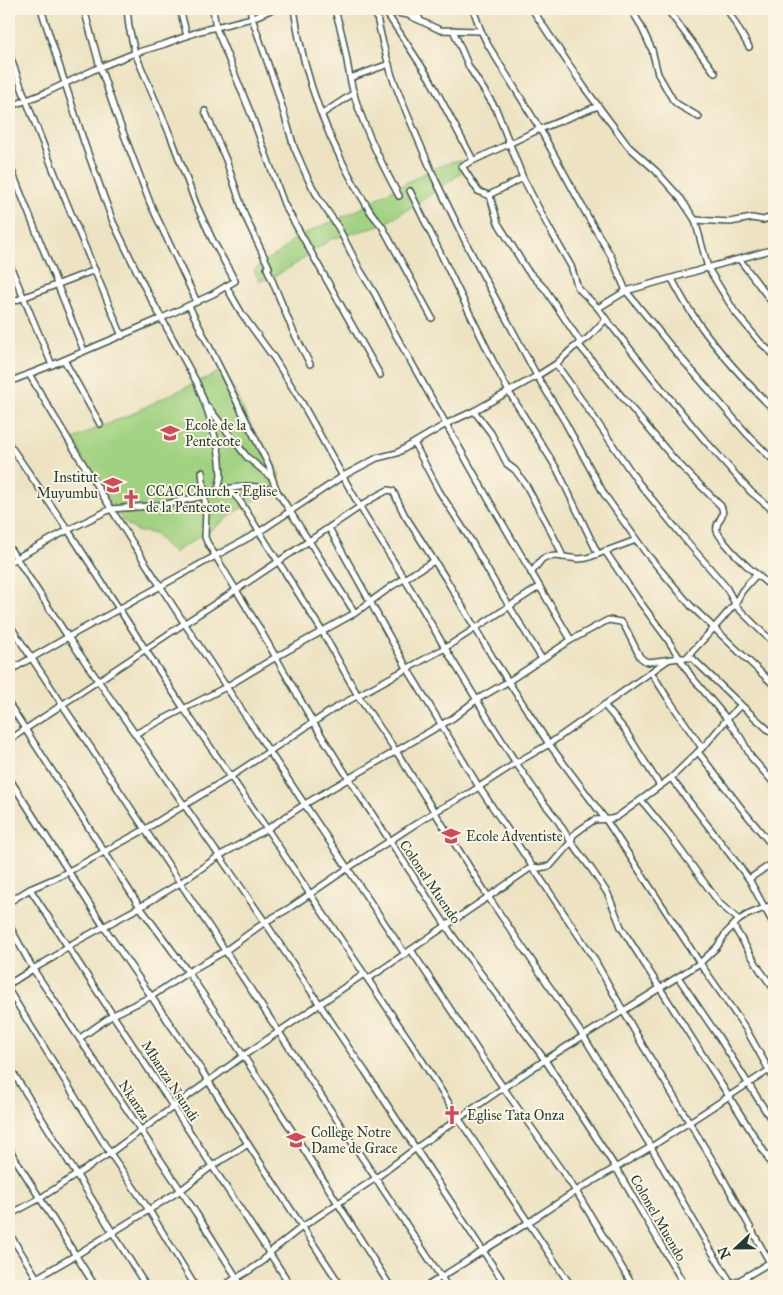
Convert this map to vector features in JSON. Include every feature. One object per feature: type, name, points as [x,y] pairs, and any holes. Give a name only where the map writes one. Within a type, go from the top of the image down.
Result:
[{"type":"street","points":[[41,9],[113,222],[145,288],[198,383],[212,425],[220,461],[221,476],[218,490]]},
{"type":"street","points":[[84,9],[100,67],[150,203],[197,302]]},
{"type":"street","points":[[9,372],[10,381],[52,365],[189,306],[235,281],[212,239],[196,204],[171,137],[135,53],[126,9]]},
{"type":"street","points":[[180,9],[187,36]]},
{"type":"street","points":[[213,9],[216,28],[253,119],[284,204],[380,374]]},
{"type":"street","points":[[250,9],[294,146],[318,199],[338,227],[393,330],[570,640]]},
{"type":"street","points":[[9,107],[46,93],[100,67],[135,53],[252,18],[273,9]]},
{"type":"street","points":[[294,9],[297,31],[307,71],[344,167],[371,213],[382,226],[432,318]]},
{"type":"street","points":[[334,9],[359,109],[372,141],[399,196]]},
{"type":"street","points":[[375,9],[388,64],[435,179],[469,249],[537,376],[604,494],[636,540],[691,606],[774,685]]},
{"type":"street","points":[[416,9],[420,20]]},
{"type":"street","points":[[474,9],[481,31],[540,129],[607,249],[626,291],[674,350],[748,435],[774,461]]},
{"type":"street","points":[[532,9],[598,106],[630,149],[656,171],[681,199],[695,220],[708,268],[735,312],[760,342],[774,355]]},
{"type":"street","points":[[631,9],[652,50],[659,76],[673,100],[699,117]]},
{"type":"street","points":[[667,9],[715,73]]},
{"type":"street","points":[[727,9],[749,47]]},
{"type":"street","points":[[384,10],[406,14],[440,30],[481,31]]},
{"type":"street","points":[[384,10],[430,79],[473,160]]},
{"type":"street","points":[[453,30],[469,67],[496,109],[523,178],[571,266],[580,290],[598,308],[702,437],[751,492],[774,511]]},
{"type":"street","points":[[9,53],[71,213],[122,336]]},
{"type":"street","points":[[350,78],[388,64]]},
{"type":"street","points":[[322,114],[354,93]]},
{"type":"street","points":[[598,106],[540,129],[462,166],[478,191],[490,196],[498,223],[527,270],[545,289],[580,343],[674,459],[721,506],[724,511],[716,529],[719,536],[743,562],[774,589]]},
{"type":"street","points":[[205,111],[226,160],[245,216],[293,331],[310,364]]},
{"type":"street","points":[[9,164],[84,351]]},
{"type":"street","points":[[488,195],[523,178]]},
{"type":"street","points":[[410,191],[493,362],[509,392],[557,470],[598,554]]},
{"type":"street","points":[[695,220],[730,222],[752,218],[763,220],[774,216]]},
{"type":"street","points":[[598,308],[626,291],[774,249]]},
{"type":"street","points":[[740,260],[774,304]]},
{"type":"street","points":[[9,263],[52,365]]},
{"type":"street","points":[[9,304],[95,270]]},
{"type":"street","points":[[672,279],[708,336],[774,410]]},
{"type":"street","points":[[226,286],[242,314],[274,358],[302,403],[360,507],[476,700],[516,763],[608,894],[621,927],[730,1097],[774,1170]]},
{"type":"street","points":[[189,306],[269,466],[277,491],[355,613]]},
{"type":"street","points":[[9,671],[259,532],[343,476],[377,458],[397,453],[446,424],[474,411],[537,376],[556,364],[569,351],[592,334],[606,319]]},
{"type":"street","points":[[64,360],[100,424]]},
{"type":"street","points":[[556,364],[638,482],[726,586],[735,604],[774,642]]},
{"type":"street","points":[[29,374],[75,452],[160,586],[405,954]]},
{"type":"street","points":[[204,402],[247,458],[272,478]]},
{"type":"street","points":[[474,411],[491,434],[507,464],[515,470],[526,486],[563,557]]},
{"type":"street","points":[[414,442],[439,491],[542,659]]},
{"type":"street","points":[[9,444],[68,530],[230,777],[411,1043],[459,1119],[570,1284],[560,1286]]},
{"type":"street","name":"Colonel Muendo","points":[[202,472],[206,518],[205,537],[313,722],[389,841],[447,926],[545,1060],[616,1168],[685,1286]]},
{"type":"street","points":[[9,562],[111,509],[162,505],[204,496],[218,490],[247,486],[277,491]]},
{"type":"street","points":[[218,490],[234,494],[240,501],[322,631],[358,696],[396,751],[488,898],[584,1037],[732,1286],[772,1261]]},
{"type":"street","points":[[9,740],[360,507],[388,490],[393,492],[404,514],[508,681],[549,744],[606,820],[700,964],[746,1029],[772,1069],[774,1079]]},
{"type":"street","points":[[329,528],[407,668],[479,787],[593,957],[643,1046],[772,1261],[774,1270]]},
{"type":"street","points":[[531,573],[542,559],[546,557],[556,556],[579,559],[636,540]]},
{"type":"street","points":[[9,547],[68,637],[320,1003],[506,1286]]},
{"type":"street","points":[[605,551],[691,676],[741,738],[751,757],[774,783]]},
{"type":"street","points":[[135,734],[226,687],[355,613],[434,561]]},
{"type":"street","points":[[686,658],[735,604],[742,591],[757,574]]},
{"type":"street","points":[[9,902],[30,889],[60,876],[144,830],[230,777],[335,708],[445,648],[539,587]]},
{"type":"street","points":[[9,984],[54,957],[68,946],[180,883],[219,856],[267,829],[305,804],[442,725],[476,700],[570,640],[608,620],[620,622],[624,625],[640,657],[644,661],[692,658],[774,736]]},
{"type":"street","points":[[9,624],[447,1286]]},
{"type":"street","points":[[80,1038],[113,1015],[152,996],[188,972],[225,951],[265,922],[434,812],[549,744],[669,659]]},
{"type":"street","points":[[651,672],[700,750],[742,809],[774,848]]},
{"type":"street","points":[[9,704],[140,907],[188,972],[292,1129],[390,1286]]},
{"type":"street","points":[[604,705],[625,730],[660,786]]},
{"type":"street","points":[[368,979],[532,867],[550,866],[571,842],[573,835],[592,821],[617,817],[671,778],[700,750],[726,719],[741,705]]},
{"type":"street","points":[[9,778],[104,927],[152,996],[341,1286]]},
{"type":"street","points":[[671,778],[748,879],[774,925]]},
{"type":"street","points":[[641,800],[670,834],[720,904],[739,920]]},
{"type":"street","points":[[748,879],[774,862]]},
{"type":"street","name":"Mbanza Nsundi","points":[[30,889],[291,1286]]},
{"type":"street","points":[[223,1286],[262,1262],[269,1253],[302,1227],[376,1178],[503,1088],[700,964],[739,920],[774,904]]},
{"type":"street","name":"Nkanza","points":[[9,925],[33,969],[196,1213],[242,1286]]},
{"type":"street","points":[[733,925],[760,970],[774,989]]},
{"type":"street","points":[[411,950],[503,1088],[576,1191],[633,1286]]},
{"type":"street","points":[[9,1215],[110,1153],[278,1031],[364,974]]},
{"type":"street","points":[[678,977],[774,1124]]},
{"type":"street","points":[[9,991],[195,1286]]},
{"type":"street","points":[[9,1066],[146,1286]]},
{"type":"street","points":[[427,1286],[576,1191],[651,1147],[772,1069]]},
{"type":"street","points":[[23,1286],[180,1190],[212,1166],[248,1144]]},
{"type":"street","points":[[9,1149],[95,1286]]},
{"type":"street","points":[[9,1233],[42,1286]]},
{"type":"green space","points":[[462,161],[460,174],[386,223],[331,239],[277,275],[260,281],[254,271],[261,263],[279,253],[293,240],[358,210],[437,167]]},
{"type":"green space","points":[[224,370],[252,428],[279,474],[280,488],[238,510],[214,528],[173,553],[158,537],[150,533],[138,532],[122,520],[72,440],[130,415]]},
{"type":"place","name":"Ecole de la Pentecote","points":[[170,433]]},
{"type":"place","name":"Institut Muyumbu","points":[[113,485]]},
{"type":"place","name":"CCAC Church - Eglise de la Pentecote","points":[[131,499]]},
{"type":"place","name":"Ecole Adventiste","points":[[451,836]]},
{"type":"place","name":"Eglise Tata Onza","points":[[452,1115]]},
{"type":"place","name":"College Notre Dame de Grace","points":[[296,1140]]}]
